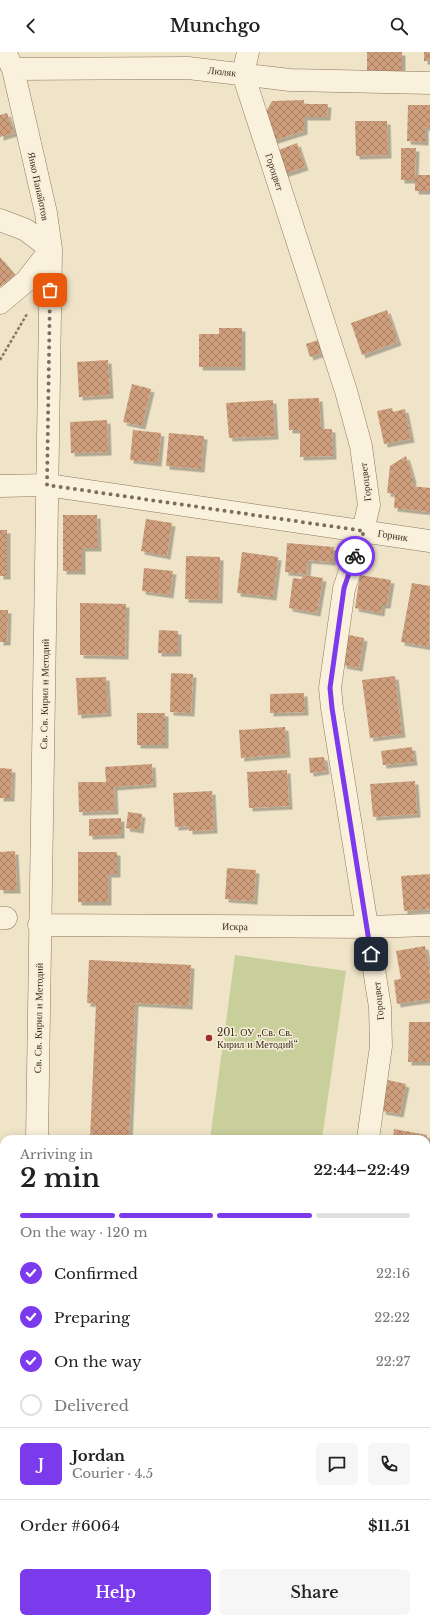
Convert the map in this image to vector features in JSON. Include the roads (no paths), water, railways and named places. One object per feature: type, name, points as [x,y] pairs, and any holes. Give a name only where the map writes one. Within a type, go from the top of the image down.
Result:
[{"type":"street","points":[[243,74],[248,52]]},
{"type":"street","name":"Люляк","points":[[9,61],[188,68],[290,80],[430,84]]},
{"type":"street","name":"Янко Панайотов","points":[[9,61],[46,212],[50,249]]},
{"type":"street","name":"Гороцвет","points":[[243,74],[346,391],[359,439],[368,505],[364,531],[344,588],[330,688],[380,1007],[381,1046],[369,1135]]},
{"type":"street","points":[[0,220],[26,230],[50,249],[26,281],[0,303]]},
{"type":"street","name":"Св. Св. Кирил и Методий","points":[[37,1135],[50,249]]},
{"type":"street","name":"Горник","points":[[0,486],[47,485],[430,541]]},
{"type":"street","name":"Искра","points":[[39,925],[367,927],[430,925]]},
{"type":"place","name":"201. ОУ „Св. Св. Кирил и Методий“","points":[[209,1038]]}]
